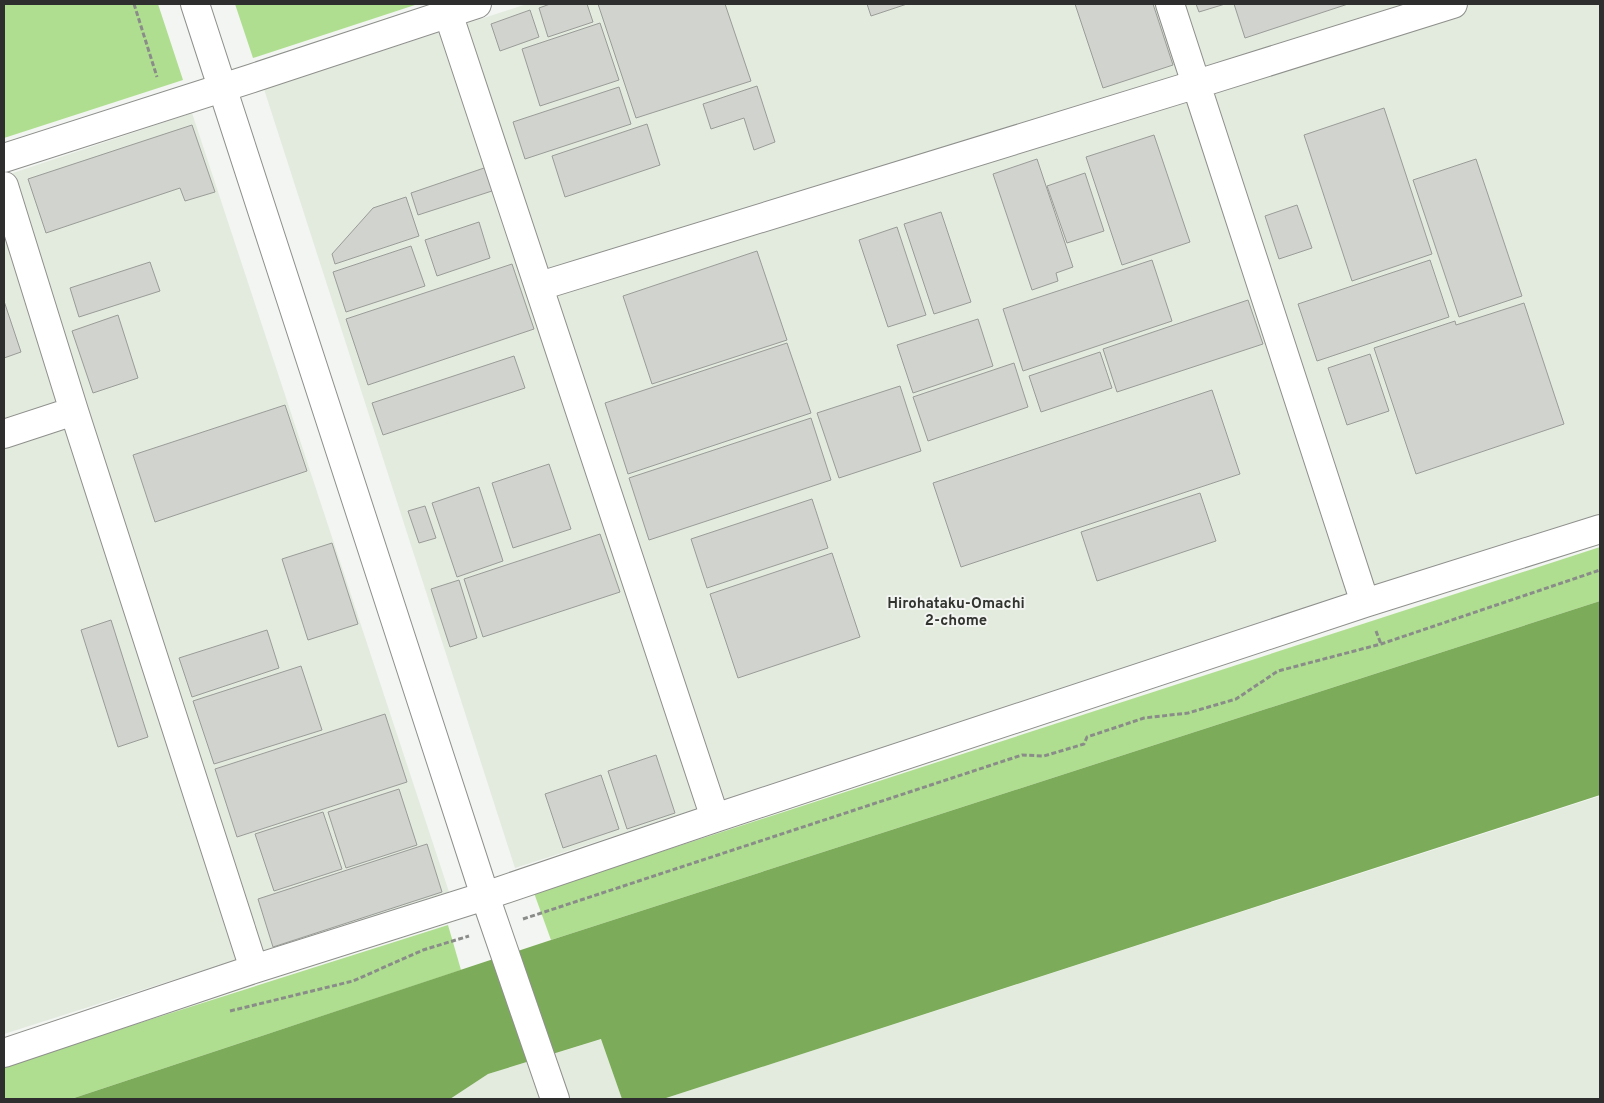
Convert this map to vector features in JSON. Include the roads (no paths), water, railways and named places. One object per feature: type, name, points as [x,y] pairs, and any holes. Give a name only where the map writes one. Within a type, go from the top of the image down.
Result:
[{"type":"street","points":[[195,4],[485,896],[551,1089]]},
{"type":"street","points":[[4,158],[477,4]]},
{"type":"street","points":[[1170,4],[1365,603]]},
{"type":"street","points":[[540,286],[1453,4]]},
{"type":"street","points":[[448,13],[715,818]]},
{"type":"street","points":[[4,186],[74,411],[254,969]]},
{"type":"street","points":[[4,434],[74,411]]},
{"type":"street","points":[[4,1053],[254,969],[485,896],[1365,603],[1600,529]]},
{"type":"district","name":"Hirohataku-Omachi 2-chome","points":[[956,612]]}]
